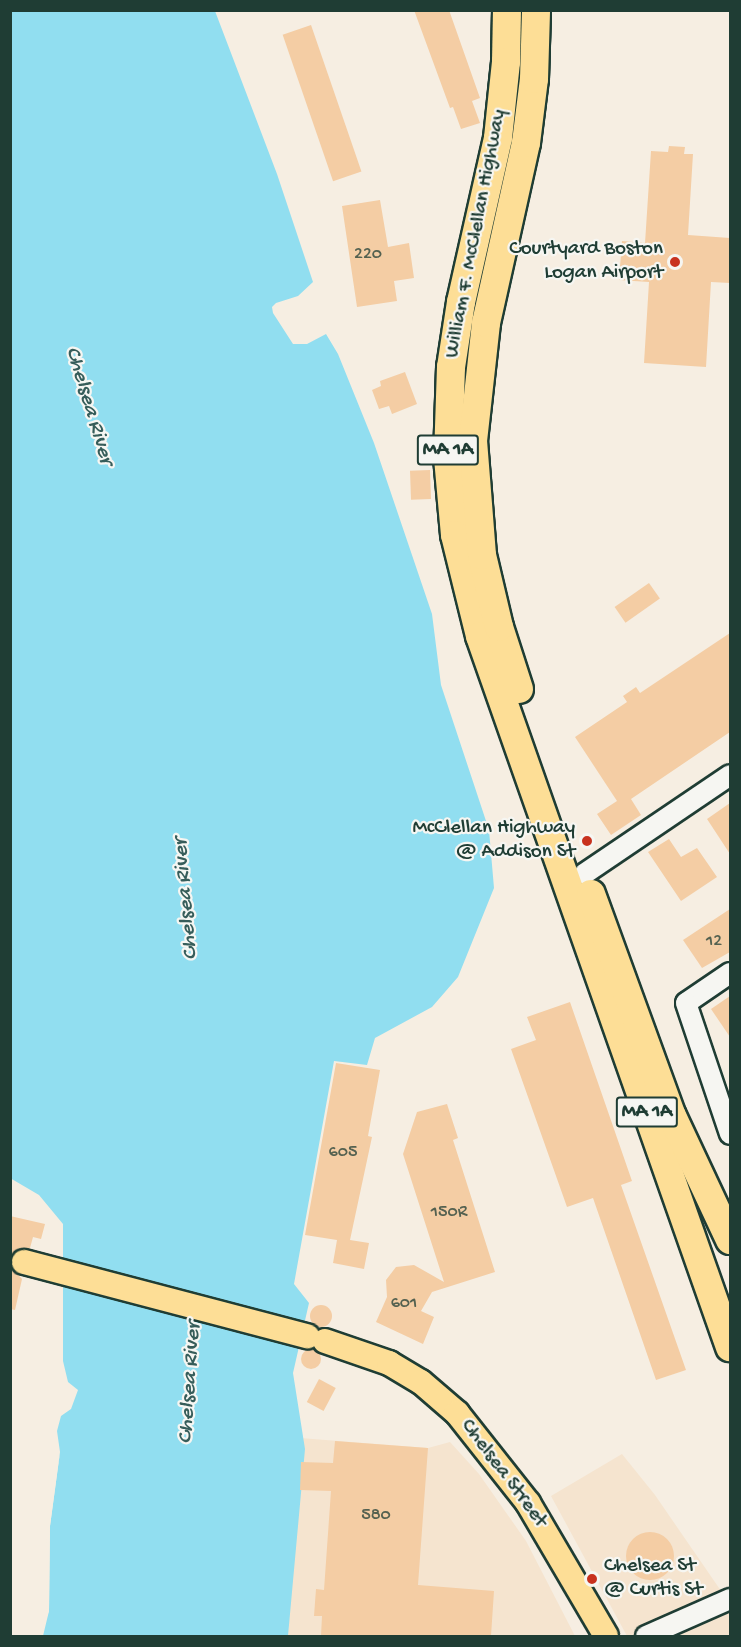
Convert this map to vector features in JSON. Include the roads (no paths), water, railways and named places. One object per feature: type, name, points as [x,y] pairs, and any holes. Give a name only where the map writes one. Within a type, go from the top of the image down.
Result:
[{"type":"highway","name":"William F. McClellan Highway","points":[[507,10],[506,62],[498,138],[462,293],[451,367],[448,458],[455,535],[480,636],[730,1347]]},
{"type":"highway","name":"William F. McClellan Highway","points":[[536,10],[534,79],[526,143],[480,357],[474,427],[474,489],[482,555],[499,627],[584,874],[670,1111],[730,1240]]},
{"type":"main road","name":"Chelsea Street","points":[[24,1262],[325,1340],[374,1356],[421,1382],[472,1428],[542,1523],[606,1636]]},
{"type":"street","points":[[584,874],[730,775]]},
{"type":"street","points":[[730,972],[686,1003],[730,1134]]},
{"type":"street","points":[[646,1636],[730,1599]]},
{"type":"water","name":"Chelsea River","points":[[10,11],[215,11],[277,174],[313,282],[298,296],[276,303],[272,307],[273,313],[293,344],[307,344],[326,334],[338,354],[374,443],[432,614],[441,685],[489,830],[494,888],[458,977],[432,1007],[375,1038],[367,1065],[334,1061],[294,1284],[309,1303],[293,1373],[305,1449],[288,1636],[43,1636],[49,1611],[50,1526],[60,1452],[57,1431],[61,1416],[71,1409],[78,1390],[68,1382],[63,1361],[63,1224],[39,1195],[10,1178]]},
{"type":"place","name":"Courtyard Boston Logan Airport","points":[[675,262]]},
{"type":"place","name":"McClellan Highway @ Addison St","points":[[587,841]]},
{"type":"place","name":"Chelsea St @ Curtis St","points":[[592,1579]]}]
